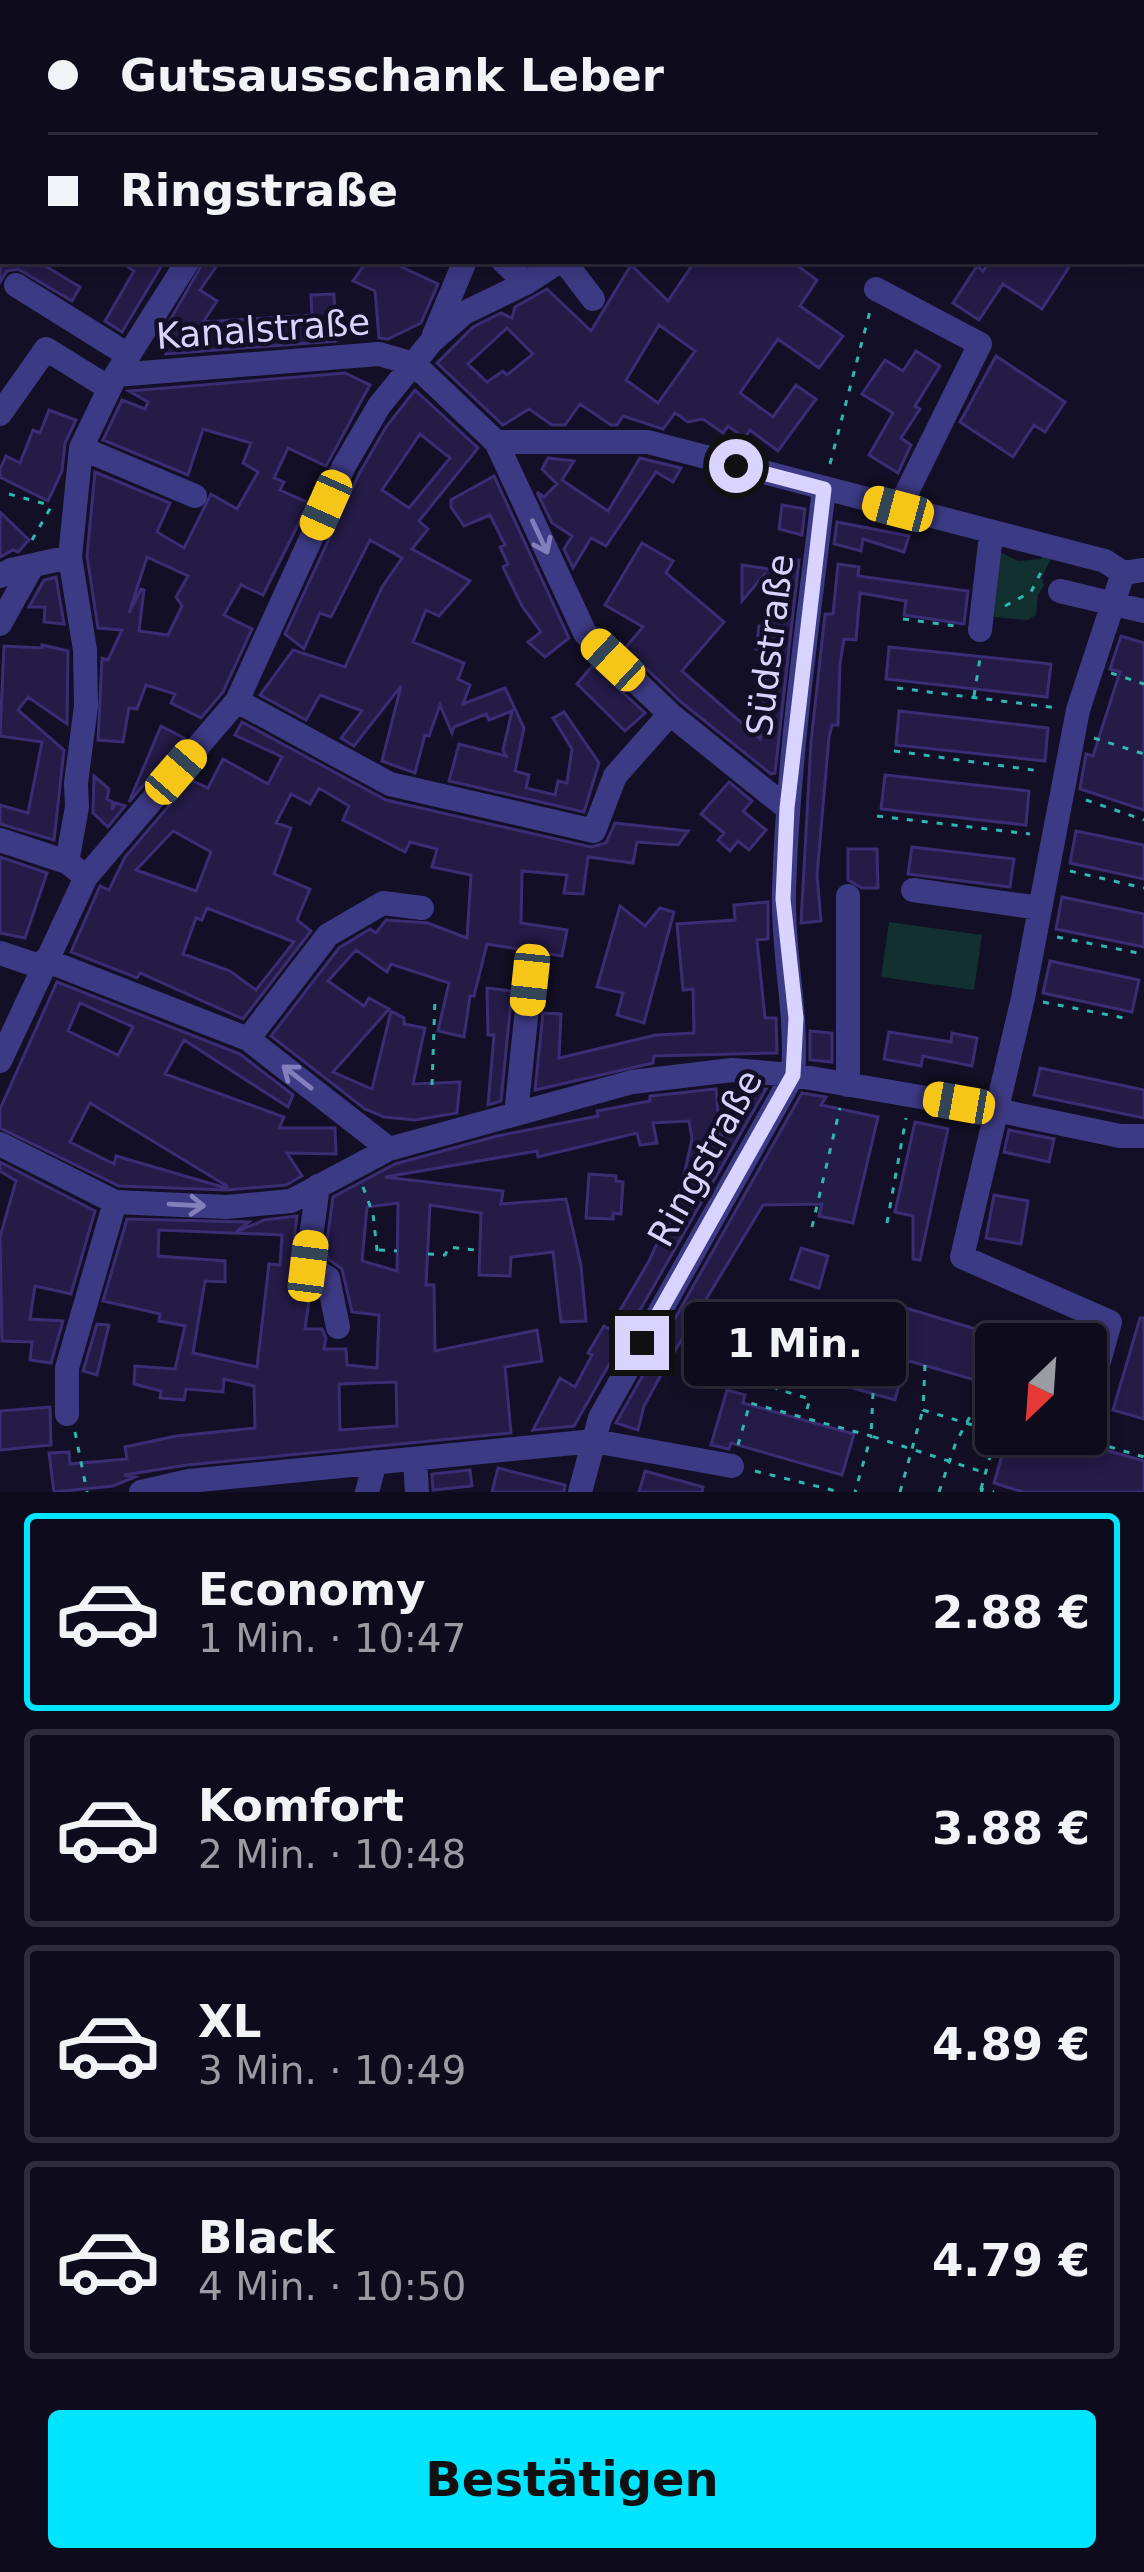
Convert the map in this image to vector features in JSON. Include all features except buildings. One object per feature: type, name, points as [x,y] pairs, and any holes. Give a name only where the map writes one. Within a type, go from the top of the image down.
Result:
[{"type":"street","points":[[0,1061],[11,1011],[44,964],[76,869],[76,783],[86,706],[86,650],[70,556],[81,448],[180,264]]},
{"type":"street","points":[[76,869],[237,701],[344,466],[379,406],[430,342],[463,264]]},
{"type":"street","points":[[505,264],[526,284]]},
{"type":"street","points":[[430,342],[464,313],[556,264]]},
{"type":"street","points":[[564,264],[593,298]]},
{"type":"street","points":[[16,285],[118,373]]},
{"type":"street","points":[[876,289],[980,344],[898,509]]},
{"type":"street","points":[[2,407],[46,349],[118,373]]},
{"type":"street","name":"Kanalstraße","points":[[118,373],[380,354],[414,364]]},
{"type":"street","points":[[414,364],[496,442],[585,633],[670,714],[787,808]]},
{"type":"street","points":[[496,442],[648,442],[1134,572],[1111,604],[1076,721],[1023,998],[962,1257],[1110,1322],[1107,1333]]},
{"type":"street","points":[[81,448],[195,496]]},
{"type":"street","name":"Südstraße","points":[[787,808],[824,489]]},
{"type":"street","points":[[980,630],[992,535]]},
{"type":"street","points":[[0,624],[17,570],[70,556]]},
{"type":"street","points":[[1060,591],[1144,611]]},
{"type":"street","points":[[237,701],[390,784],[594,831],[615,776],[670,714]]},
{"type":"street","name":"Ringstraße","points":[[580,1492],[600,1418],[793,1075],[796,1018],[783,899],[787,808]]},
{"type":"street","points":[[0,840],[76,869]]},
{"type":"street","points":[[913,890],[1037,921]]},
{"type":"street","points":[[845,1090],[848,896]]},
{"type":"street","points":[[248,1039],[328,935],[383,903],[422,908]]},
{"type":"street","points":[[0,953],[44,964],[248,1039],[389,1149]]},
{"type":"street","points":[[516,1114],[530,980]]},
{"type":"street","points":[[0,1144],[115,1202],[227,1207],[291,1201],[389,1149],[632,1082],[732,1070],[793,1075],[845,1090],[996,1109],[1120,1136],[1144,1136]]},
{"type":"street","points":[[318,1186],[308,1266],[328,1278],[338,1328]]},
{"type":"street","points":[[67,1414],[68,1368],[115,1202]]},
{"type":"street","points":[[141,1492],[189,1481],[594,1441],[732,1466]]},
{"type":"street","points":[[416,1459],[417,1492]]},
{"type":"street","points":[[367,1492],[375,1462]]},
{"type":"path","points":[[824,489],[876,289]]},
{"type":"path","points":[[9,494],[52,505],[17,570]]},
{"type":"path","points":[[1031,592],[1051,550]]},
{"type":"path","points":[[903,619],[980,630]]},
{"type":"path","points":[[1092,667],[1144,684]]},
{"type":"path","points":[[897,688],[1076,721],[1144,754]]},
{"type":"path","points":[[894,751],[1064,783],[1144,820]]},
{"type":"path","points":[[877,816],[1052,837]]},
{"type":"path","points":[[1047,866],[1144,888]]},
{"type":"path","points":[[1037,921],[1144,954]]},
{"type":"path","points":[[1023,998],[1124,1018]]},
{"type":"path","points":[[432,1085],[435,999]]},
{"type":"path","points":[[812,1227],[845,1090]]},
{"type":"path","points":[[887,1223],[908,1105]]},
{"type":"path","points":[[360,1173],[365,1199],[374,1214],[378,1258]]},
{"type":"path","points":[[428,1254],[446,1255],[449,1246],[476,1250]]},
{"type":"path","points":[[377,1250],[398,1251]]},
{"type":"path","points":[[804,1364],[786,1358],[777,1389],[810,1399],[805,1418]]},
{"type":"path","points":[[900,1492],[923,1410],[925,1365]]},
{"type":"path","points":[[855,1492],[871,1436],[873,1393]]},
{"type":"path","points":[[840,1492],[732,1466],[750,1403],[986,1472]]},
{"type":"path","points":[[939,1492],[975,1405]]},
{"type":"path","points":[[923,1410],[975,1425]]},
{"type":"path","points":[[67,1414],[79,1438],[87,1492]]},
{"type":"path","points":[[1107,1446],[1144,1457]]},
{"type":"path","points":[[992,1455],[982,1490],[994,1492]]},
{"type":"green space","points":[[1000,552],[1018,561],[1053,555],[1042,577],[1036,615],[1027,620],[994,617]]},
{"type":"green space","points":[[889,922],[982,935],[974,990],[881,977]]},
{"type":"route","points":[[642,1343],[793,1075],[796,1018],[783,899],[787,808],[824,489],[736,466]]}]
